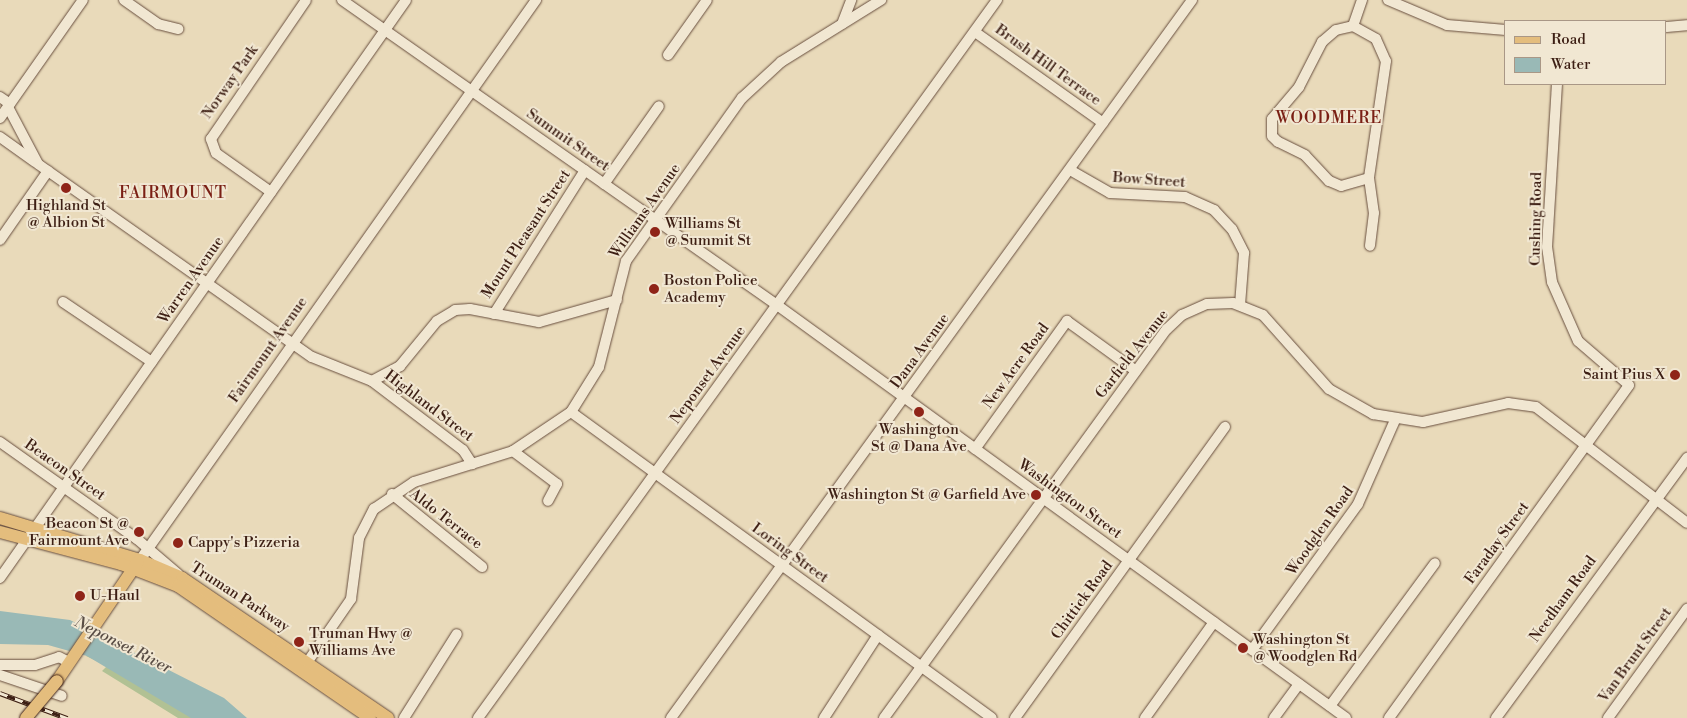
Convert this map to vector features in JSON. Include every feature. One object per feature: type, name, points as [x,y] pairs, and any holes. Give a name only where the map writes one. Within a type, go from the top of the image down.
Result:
[{"type":"main road","name":"Truman Parkway","points":[[0,518],[30,534]]},
{"type":"main road","name":"Truman Parkway","points":[[0,532],[30,534],[182,578],[305,666],[370,718]]},
{"type":"main road","name":"Truman Parkway","points":[[137,564],[200,599],[388,718]]},
{"type":"main road","name":"Fairmount Avenue","points":[[26,718],[57,681],[137,564]]},
{"type":"street","points":[[0,118],[83,0]]},
{"type":"street","points":[[124,0],[158,24],[178,29]]},
{"type":"street","name":"Norway Park","points":[[271,192],[216,153],[211,139],[306,0]]},
{"type":"street","name":"Summit Street","points":[[342,0],[777,305]]},
{"type":"street","name":"Warren Avenue","points":[[0,578],[406,0]]},
{"type":"street","name":"Fairmount Avenue","points":[[137,564],[536,0]]},
{"type":"street","points":[[668,54],[707,0]]},
{"type":"street","points":[[840,26],[852,0]]},
{"type":"street","name":"Williams Avenue","points":[[305,666],[351,600],[359,538],[366,520],[392,494],[421,479],[513,451],[571,412],[599,368],[617,300],[623,266],[752,87],[781,62],[881,0]]},
{"type":"street","name":"Neponset Avenue","points":[[478,718],[997,0]]},
{"type":"street","name":"Dana Avenue","points":[[671,718],[1192,0]]},
{"type":"street","points":[[1354,26],[1362,0]]},
{"type":"street","points":[[1388,0],[1438,22],[1504,30]]},
{"type":"street","points":[[1667,27],[1687,25]]},
{"type":"street","points":[[1368,178],[1342,186],[1329,181],[1305,155],[1272,136],[1272,119],[1302,83],[1322,42],[1336,30],[1354,26],[1376,39],[1386,61],[1368,178],[1374,213],[1370,246]]},
{"type":"street","name":"Brush Hill Terrace","points":[[975,32],[1103,123]]},
{"type":"street","name":"Cushing Road","points":[[1557,85],[1547,241],[1550,274],[1564,316],[1578,341],[1628,385]]},
{"type":"street","name":"Highland Street","points":[[0,97],[9,106],[38,164]]},
{"type":"street","points":[[604,184],[659,106]]},
{"type":"street","name":"Highland Street","points":[[0,137],[293,344],[324,364],[372,381],[464,450],[472,464]]},
{"type":"street","name":"Mount Pleasant Street","points":[[494,314],[585,170]]},
{"type":"street","name":"Bow Street","points":[[1070,170],[1110,193],[1185,197],[1214,210],[1232,229],[1244,253],[1240,305]]},
{"type":"street","points":[[0,240],[48,171]]},
{"type":"street","points":[[372,381],[400,366],[445,314],[465,308],[539,322],[617,300]]},
{"type":"street","points":[[64,302],[152,362]]},
{"type":"street","name":"Garfield Avenue","points":[[884,718],[1136,371],[1182,315],[1214,303],[1240,305],[1268,319],[1334,393],[1366,412],[1395,420],[1431,421],[1520,402],[1541,409],[1687,522]]},
{"type":"street","name":"Washington Street","points":[[777,305],[1346,718]]},
{"type":"street","name":"New Acre Road","points":[[975,449],[1067,321],[1136,371]]},
{"type":"street","name":"Faraday Street","points":[[1389,718],[1588,445],[1628,385]]},
{"type":"street","name":"Loring Street","points":[[571,412],[992,718]]},
{"type":"street","name":"Woodglen Road","points":[[1252,650],[1358,504],[1395,420]]},
{"type":"street","name":"Chittick Road","points":[[1015,718],[1225,427]]},
{"type":"street","name":"Beacon Street","points":[[0,442],[148,548],[182,578]]},
{"type":"street","points":[[513,451],[557,484],[548,501]]},
{"type":"street","name":"Needham Road","points":[[1496,718],[1687,458]]},
{"type":"street","name":"Aldo Terrace","points":[[392,494],[482,567]]},
{"type":"street","points":[[1330,706],[1435,563]]},
{"type":"street","name":"Van Brunt Street","points":[[1608,718],[1687,609]]},
{"type":"street","points":[[1145,718],[1214,622]]},
{"type":"street","points":[[404,718],[457,634]]},
{"type":"street","points":[[824,718],[878,635]]},
{"type":"street","points":[[0,665],[35,665],[59,657],[71,659]]},
{"type":"street","points":[[0,675],[62,696]]},
{"type":"street","points":[[1274,718],[1299,684]]},
{"type":"green space","points":[[94,646],[222,718],[178,718],[102,671],[107,666],[86,656]]},
{"type":"water","points":[[0,611],[70,620],[224,698],[247,718],[191,718],[87,656],[48,645],[0,644]]},
{"type":"railway","points":[[0,693],[67,718]]},
{"type":"place","name":"Highland St @ Albion St","points":[[66,188]]},
{"type":"place","name":"Williams St @ Summit St","points":[[655,232]]},
{"type":"place","name":"Boston Police Academy","points":[[654,289]]},
{"type":"place","name":"Saint Pius X","points":[[1675,375]]},
{"type":"place","name":"Washington St @ Dana Ave","points":[[919,412]]},
{"type":"place","name":"Washington St @ Garfield Ave","points":[[1036,495]]},
{"type":"place","name":"Beacon St @ Fairmount Ave","points":[[139,532]]},
{"type":"place","name":"Cappy's Pizzeria","points":[[178,543]]},
{"type":"place","name":"U-Haul","points":[[80,596]]},
{"type":"place","name":"Truman Hwy @ Williams Ave","points":[[299,642]]},
{"type":"place","name":"Washington St @ Woodglen Rd","points":[[1243,648]]},
{"type":"district","name":"WOODMERE","points":[[1329,118]]},
{"type":"district","name":"FAIRMOUNT","points":[[173,193]]},
{"type":"water label","name":"Neponset River","points":[[123,645]]}]
